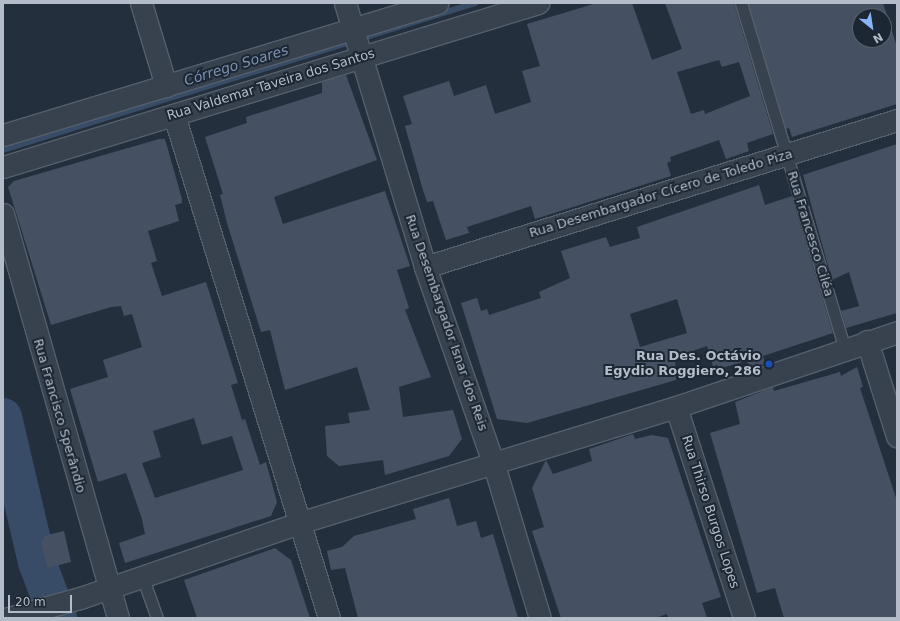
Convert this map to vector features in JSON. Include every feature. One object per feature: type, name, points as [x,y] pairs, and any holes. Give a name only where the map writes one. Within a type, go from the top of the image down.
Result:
[{"type":"street","points":[[141,3],[166,86]]},
{"type":"street","name":"Rua Desembargador Isnar dos Reis","points":[[344,3],[425,267],[494,465],[540,618]]},
{"type":"street","points":[[3,135],[166,86],[356,41],[437,3]]},
{"type":"street","name":"Rua Valdemar Taveira dos Santos","points":[[3,167],[174,115],[356,41],[538,3]]},
{"type":"street","points":[[174,115],[329,618]]},
{"type":"street","name":"Rua Desembargador Cícero de Toledo Piza","points":[[425,267],[897,120]]},
{"type":"street","name":"Rua Francisco Sperândio","points":[[3,214],[108,588],[118,618]]},
{"type":"street","points":[[9,618],[83,597],[299,523],[494,465],[676,407],[897,332]]},
{"type":"street","points":[[867,341],[897,436]]},
{"type":"street","name":"Rua Thirso Burgos Lopes","points":[[676,407],[744,618]]},
{"type":"lane","name":"Rua Francesco Ciléa","points":[[741,3],[845,349]]},
{"type":"lane","points":[[142,576],[157,618]]},
{"type":"building","points":[[597,3],[632,3],[652,60],[682,49],[665,3],[734,3],[773,134],[747,143],[749,151],[726,159],[719,140],[670,157],[671,161],[667,163],[671,176],[535,219],[531,206],[467,227],[469,233],[446,240],[433,201],[427,202],[422,187],[405,126],[412,124],[403,96],[449,81],[454,96],[486,85],[495,114],[531,102],[522,71],[540,66],[527,24]],"holes":[[[719,60],[722,67],[739,62],[750,96],[705,114],[704,110],[691,114],[677,72]]]},
{"type":"building","points":[[748,3],[883,3],[885,8],[852,8],[852,48],[892,48],[892,31],[897,47],[897,104],[792,137],[789,128],[786,129]]},
{"type":"building","points":[[346,75],[377,160],[274,197],[283,224],[385,191],[410,266],[397,270],[409,308],[405,310],[431,377],[399,387],[403,417],[453,410],[462,439],[449,456],[385,475],[383,460],[339,466],[327,456],[325,426],[350,423],[348,413],[370,410],[357,367],[285,390],[270,330],[261,332],[227,223],[220,195],[223,194],[205,137],[247,123],[246,117],[322,93],[322,82]]},
{"type":"building","points":[[159,139],[165,139],[182,203],[175,205],[179,221],[148,231],[157,261],[151,263],[162,296],[206,282],[238,383],[231,385],[242,420],[245,419],[260,465],[266,462],[277,502],[271,516],[125,563],[119,543],[145,534],[142,519],[126,473],[98,482],[70,389],[108,377],[103,360],[142,347],[132,314],[124,316],[121,306],[111,307],[51,325],[8,187],[14,181]],"holes":[[[194,418],[202,445],[232,436],[243,470],[155,498],[142,463],[161,457],[153,431]]]},
{"type":"building","points":[[897,144],[897,313],[846,328],[841,311],[859,306],[849,272],[832,280],[803,175]]},
{"type":"building","points":[[759,185],[765,205],[792,196],[833,333],[763,356],[765,364],[750,369],[747,361],[714,370],[707,346],[675,357],[676,380],[527,423],[497,419],[461,303],[477,298],[481,311],[487,309],[489,315],[541,298],[539,292],[570,278],[561,251],[606,237],[610,247],[640,238],[637,227]],"holes":[[[677,299],[687,333],[640,347],[630,314]]]},
{"type":"building","points":[[857,367],[863,387],[860,388],[897,501],[897,618],[784,618],[775,588],[757,593],[710,433],[740,424],[735,402],[773,387],[774,391],[840,372],[841,376]]},
{"type":"building","points":[[633,434],[635,439],[652,435],[668,438],[721,597],[702,603],[707,618],[668,618],[667,614],[655,618],[561,618],[532,531],[544,527],[532,488],[546,460],[553,474],[592,461],[589,449]]},
{"type":"building","points":[[449,498],[457,526],[476,521],[481,538],[493,534],[518,618],[358,618],[345,568],[331,570],[327,551],[342,547],[354,536],[416,519],[413,509]]},
{"type":"building","points":[[64,531],[71,562],[47,568],[41,541],[45,540],[43,536]]},
{"type":"building","points":[[275,548],[291,560],[310,618],[197,618],[184,580]]},
{"type":"waterway","name":"Córrego Soares","points":[[3,150],[476,3]]},
{"type":"waterway","points":[[3,417],[37,562],[58,618]]},
{"type":"place","name":"Rua Des. Octávio Egydio Roggiero, 286","points":[[769,364]]}]
